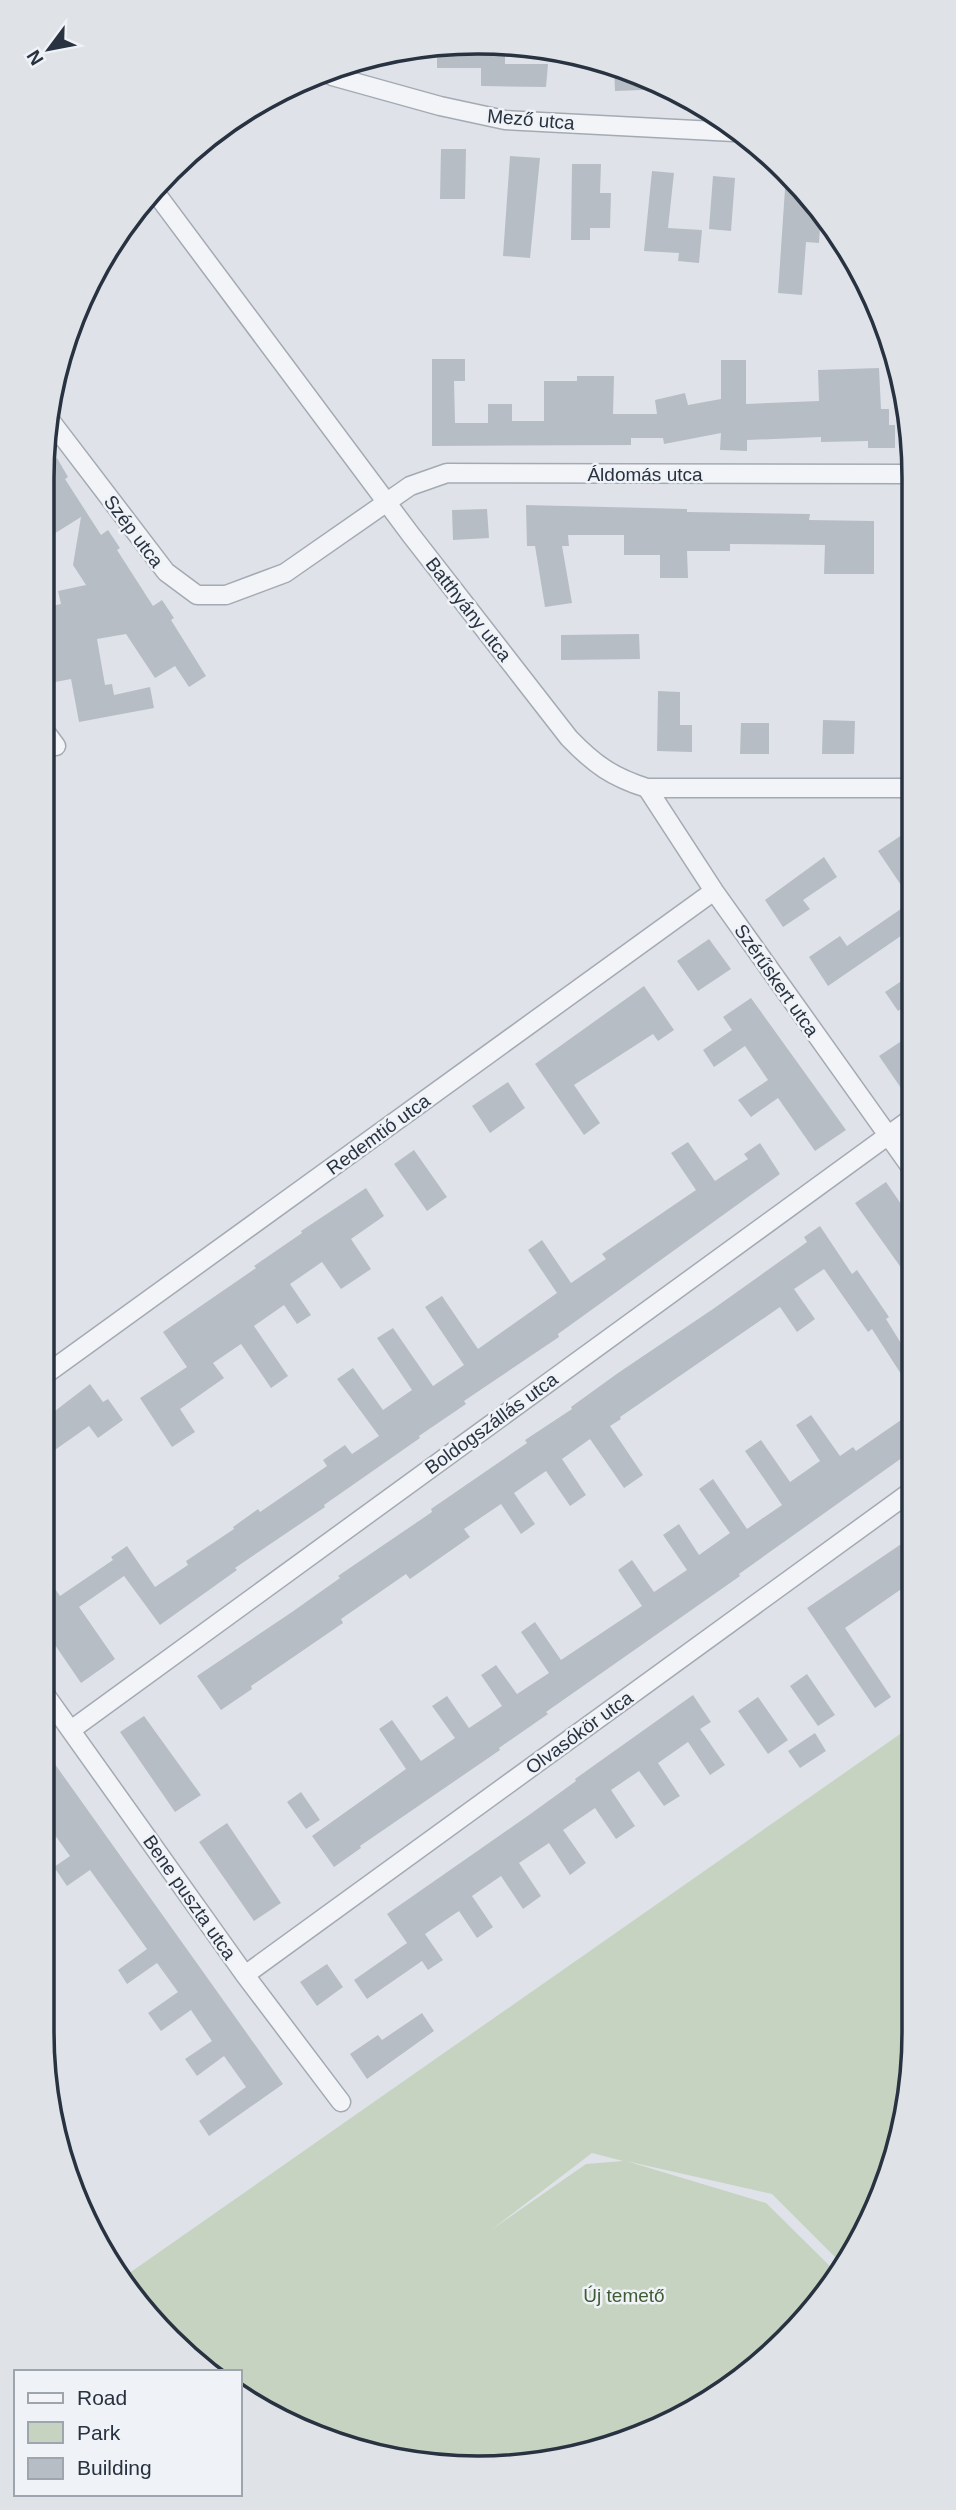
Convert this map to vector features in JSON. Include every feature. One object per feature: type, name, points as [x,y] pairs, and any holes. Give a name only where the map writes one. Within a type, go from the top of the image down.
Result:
[{"type":"street","name":"Mező utca","points":[[339,78],[440,106],[505,120],[721,131]]},
{"type":"street","name":"Batthyány utca","points":[[160,198],[411,535],[569,738],[595,764],[621,780],[647,788],[902,788]]},
{"type":"street","name":"Szép utca","points":[[57,430],[166,572],[197,595],[226,595],[285,573],[388,503]]},
{"type":"street","name":"Áldomás utca","points":[[388,503],[410,486],[447,473],[902,474]]},
{"type":"street","name":"Szérűskert utca","points":[[647,788],[714,891],[902,1155]]},
{"type":"street","name":"Redemtió utca","points":[[54,1368],[714,891]]},
{"type":"street","name":"Boldogszállás utca","points":[[71,1730],[902,1125]]},
{"type":"street","name":"Olvasókör utca","points":[[245,1975],[902,1498]]},
{"type":"street","name":"Bene puszta utca","points":[[54,1707],[245,1975],[341,2102]]},
{"type":"green space","name":"Új temető","points":[[902,1733],[902,2032],[898,2087],[894,2115],[879,2168],[845,2244],[836,2258],[772,2194],[626,2161],[766,2203],[830,2266],[778,2332],[736,2368],[690,2399],[665,2412],[588,2441],[561,2448],[506,2455],[450,2455],[395,2448],[342,2433],[291,2412],[242,2383],[242,2370],[223,2370],[199,2351],[159,2311],[130,2273]],"holes":[[[592,2153],[623,2161],[586,2164],[491,2230]]]},
{"type":"building","points":[[450,55],[505,55],[505,64],[548,64],[546,87],[481,86],[481,68],[437,68],[437,56]]},
{"type":"building","points":[[614,77],[646,90],[615,91]]},
{"type":"building","points":[[441,149],[466,149],[465,199],[440,199]]},
{"type":"building","points":[[510,156],[540,158],[530,258],[503,256]]},
{"type":"building","points":[[572,164],[601,164],[600,193],[611,193],[610,228],[590,228],[590,240],[571,240]]},
{"type":"building","points":[[652,171],[674,173],[668,228],[702,230],[699,263],[678,261],[679,253],[644,251]]},
{"type":"building","points":[[713,176],[735,178],[731,231],[709,229]]},
{"type":"building","points":[[785,186],[820,229],[819,243],[806,242],[802,295],[778,293]]},
{"type":"building","points":[[432,359],[465,359],[465,381],[454,381],[455,423],[488,423],[488,404],[512,404],[512,421],[544,421],[544,381],[577,381],[577,376],[614,376],[613,414],[657,414],[655,400],[685,393],[688,405],[721,399],[721,360],[746,360],[746,404],[819,401],[818,370],[879,368],[881,409],[889,409],[889,425],[895,425],[895,448],[868,448],[868,441],[821,442],[821,437],[747,440],[747,451],[720,450],[721,433],[664,444],[663,438],[631,438],[631,445],[432,446]]},
{"type":"building","points":[[57,458],[68,477],[65,479],[101,535],[108,530],[120,548],[117,550],[153,606],[162,600],[174,618],[171,620],[206,676],[189,687],[175,666],[155,678],[126,634],[97,639],[105,685],[112,684],[114,695],[150,687],[154,708],[79,722],[71,679],[54,682],[54,605],[61,604],[58,591],[86,585],[73,565],[81,517],[54,534],[55,460]]},
{"type":"building","points":[[526,505],[810,514],[809,520],[874,521],[874,574],[824,574],[825,545],[730,544],[730,551],[687,551],[688,578],[660,578],[660,555],[624,555],[624,535],[568,535],[569,546],[562,546],[572,603],[545,607],[535,546],[527,546]]},
{"type":"building","points":[[487,509],[489,538],[453,540],[452,510]]},
{"type":"building","points":[[639,634],[640,659],[561,660],[561,635]]},
{"type":"building","points":[[658,691],[680,692],[680,725],[692,725],[692,752],[657,751]]},
{"type":"building","points":[[823,720],[855,721],[854,754],[822,754]]},
{"type":"building","points":[[741,723],[769,723],[769,754],[740,754]]},
{"type":"building","points":[[902,835],[902,887],[878,851]]},
{"type":"building","points":[[824,857],[837,877],[803,900],[810,909],[783,927],[765,900]]},
{"type":"building","points":[[902,908],[902,935],[828,986],[809,957],[840,936],[847,946]]},
{"type":"building","points":[[709,939],[731,969],[698,991],[677,961]]},
{"type":"building","points":[[902,981],[902,1008],[898,1011],[885,992]]},
{"type":"building","points":[[644,986],[674,1030],[658,1041],[653,1034],[574,1085],[600,1123],[584,1135],[535,1064]]},
{"type":"building","points":[[751,998],[846,1130],[815,1151],[778,1098],[751,1117],[738,1100],[768,1080],[745,1046],[714,1067],[703,1050],[732,1030],[723,1017]]},
{"type":"building","points":[[902,1041],[902,1087],[901,1088],[879,1056]]},
{"type":"building","points":[[508,1082],[525,1108],[490,1133],[472,1106]]},
{"type":"building","points":[[688,1142],[715,1181],[748,1159],[744,1154],[760,1143],[780,1174],[558,1334],[559,1337],[464,1401],[466,1404],[419,1436],[420,1438],[235,1568],[237,1570],[160,1625],[124,1576],[79,1607],[115,1659],[81,1683],[54,1644],[54,1587],[60,1596],[113,1560],[111,1557],[127,1546],[155,1587],[188,1565],[186,1561],[234,1529],[233,1527],[258,1509],[260,1512],[327,1466],[323,1460],[345,1445],[352,1454],[379,1436],[337,1379],[353,1368],[383,1410],[412,1390],[377,1338],[393,1328],[433,1386],[464,1365],[425,1307],[442,1296],[478,1349],[557,1293],[528,1250],[542,1240],[571,1283],[606,1259],[602,1254],[696,1190],[671,1153]]},
{"type":"building","points":[[414,1150],[447,1197],[427,1211],[394,1164]]},
{"type":"building","points":[[886,1182],[902,1205],[902,1269],[855,1203]]},
{"type":"building","points":[[366,1188],[384,1216],[351,1239],[371,1269],[341,1289],[322,1262],[290,1284],[311,1315],[297,1324],[284,1305],[254,1326],[288,1376],[271,1388],[241,1344],[213,1363],[224,1378],[180,1409],[195,1432],[172,1447],[140,1398],[187,1367],[163,1332],[256,1268],[254,1266],[302,1233],[301,1231]]},
{"type":"building","points":[[820,1226],[852,1274],[857,1270],[889,1317],[886,1319],[902,1345],[902,1376],[872,1329],[868,1332],[824,1269],[794,1289],[815,1319],[797,1332],[780,1307],[610,1426],[643,1475],[624,1488],[590,1439],[562,1459],[586,1495],[570,1506],[546,1471],[514,1493],[535,1524],[521,1534],[501,1504],[464,1529],[470,1537],[410,1579],[406,1574],[341,1619],[343,1623],[251,1686],[252,1689],[221,1710],[197,1676],[340,1578],[338,1576],[432,1512],[431,1509],[527,1443],[525,1440],[572,1409],[571,1407],[618,1373],[807,1242],[804,1237]]},
{"type":"building","points":[[90,1384],[103,1402],[108,1399],[123,1420],[98,1438],[89,1426],[54,1451],[54,1412]]},
{"type":"building","points":[[811,1415],[840,1456],[853,1447],[856,1451],[902,1419],[902,1458],[334,1867],[312,1836],[406,1769],[379,1729],[392,1720],[421,1761],[455,1738],[432,1706],[447,1696],[469,1728],[502,1706],[481,1675],[496,1665],[517,1694],[549,1673],[521,1632],[535,1622],[561,1660],[642,1606],[618,1570],[632,1560],[654,1592],[687,1570],[663,1535],[679,1524],[699,1555],[730,1533],[699,1489],[713,1479],[747,1529],[782,1505],[745,1451],[761,1440],[790,1482],[820,1461],[796,1425]]},
{"type":"building","points":[[902,1543],[902,1589],[845,1628],[891,1697],[875,1708],[807,1608]]},
{"type":"building","points":[[807,1674],[835,1715],[818,1726],[790,1686]]},
{"type":"building","points":[[693,1695],[711,1722],[700,1729],[725,1765],[710,1775],[688,1742],[658,1763],[680,1796],[664,1806],[639,1771],[611,1790],[635,1826],[616,1839],[595,1808],[563,1830],[586,1863],[570,1875],[549,1843],[519,1863],[541,1896],[523,1909],[501,1876],[472,1896],[493,1927],[477,1938],[459,1911],[425,1934],[443,1960],[428,1970],[422,1961],[367,1999],[354,1980],[407,1943],[387,1914],[529,1815]]},
{"type":"building","points":[[758,1697],[788,1740],[768,1754],[738,1711]]},
{"type":"building","points":[[144,1716],[201,1795],[175,1812],[120,1732]]},
{"type":"building","points":[[815,1733],[826,1751],[800,1768],[788,1751]]},
{"type":"building","points":[[54,1763],[283,2084],[209,2136],[199,2121],[246,2087],[224,2056],[197,2076],[185,2059],[212,2041],[191,2010],[161,2031],[148,2013],[178,1992],[157,1963],[127,1984],[118,1970],[147,1949],[90,1870],[67,1886],[54,1867],[70,1856],[54,1834]]},
{"type":"building","points":[[301,1792],[320,1820],[306,1829],[287,1802]]},
{"type":"building","points":[[227,1823],[281,1903],[254,1921],[199,1842]]},
{"type":"building","points":[[327,1964],[343,1987],[317,2006],[300,1982]]},
{"type":"building","points":[[422,2013],[434,2031],[367,2079],[350,2054],[378,2035],[382,2040]]}]
